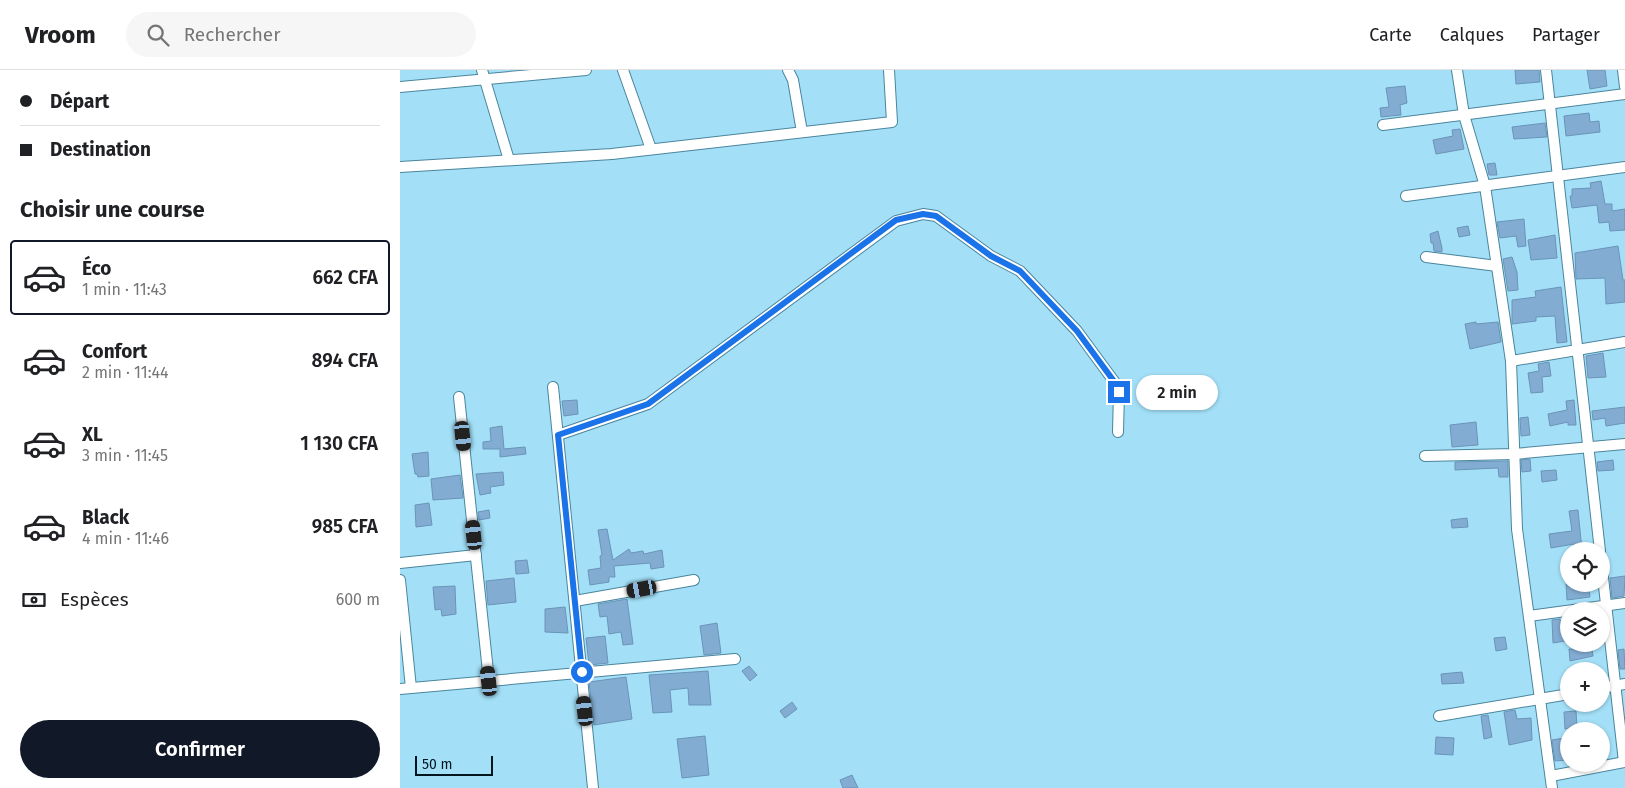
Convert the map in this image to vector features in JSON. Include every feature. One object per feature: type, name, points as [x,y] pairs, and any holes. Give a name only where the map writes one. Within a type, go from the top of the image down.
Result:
[{"type":"street","points":[[400,87],[483,75],[586,70]]},
{"type":"street","points":[[623,70],[651,149]]},
{"type":"street","points":[[788,70],[793,80],[802,132]]},
{"type":"street","points":[[400,167],[651,149],[892,122],[889,70]]},
{"type":"street","points":[[1457,70],[1464,115],[1485,186],[1511,361],[1517,529],[1552,788]]},
{"type":"street","points":[[1546,70],[1599,542]]},
{"type":"street","points":[[1623,70],[1625,87]]},
{"type":"street","points":[[483,75],[508,160]]},
{"type":"street","points":[[1382,125],[1625,94]]},
{"type":"street","points":[[1406,196],[1625,167]]},
{"type":"street","points":[[558,435],[648,404],[896,220],[923,214],[936,216],[991,256],[1020,271],[1077,331],[1116,384],[1119,392],[1118,432]]},
{"type":"street","points":[[1426,257],[1497,266]]},
{"type":"street","points":[[1511,361],[1625,342]]},
{"type":"street","points":[[553,387],[593,788]]},
{"type":"street","points":[[459,397],[489,681]]},
{"type":"street","points":[[1424,456],[1514,454],[1625,444]]},
{"type":"street","points":[[400,563],[476,555]]},
{"type":"street","points":[[400,580],[405,688],[735,659]]},
{"type":"street","points":[[574,601],[694,580]]},
{"type":"street","points":[[1610,605],[1625,604]]},
{"type":"street","points":[[1529,616],[1560,612]]},
{"type":"street","points":[[1551,776],[1625,762],[1620,685],[1610,628]]},
{"type":"street","points":[[1439,716],[1560,696]]},
{"type":"building","points":[[1515,70],[1539,70],[1540,82],[1516,84]]},
{"type":"building","points":[[1587,70],[1605,70],[1607,86],[1590,89]]},
{"type":"building","points":[[1405,86],[1407,103],[1400,105],[1401,115],[1381,117],[1380,108],[1389,107],[1386,88]]},
{"type":"building","points":[[1589,113],[1590,122],[1599,121],[1600,132],[1566,136],[1564,116]]},
{"type":"building","points":[[1545,123],[1547,137],[1514,139],[1512,127]]},
{"type":"building","points":[[1460,129],[1464,149],[1436,154],[1433,140],[1453,136],[1452,130]]},
{"type":"building","points":[[1495,163],[1497,175],[1489,175],[1487,164]]},
{"type":"building","points":[[1601,181],[1605,204],[1612,204],[1612,211],[1625,209],[1625,230],[1610,231],[1609,222],[1599,223],[1597,205],[1572,208],[1570,196],[1572,196],[1572,189],[1591,188],[1590,183]]},
{"type":"building","points":[[1524,219],[1526,246],[1518,247],[1516,236],[1500,238],[1497,222]]},
{"type":"building","points":[[1468,226],[1470,235],[1459,237],[1457,228]]},
{"type":"building","points":[[1438,231],[1442,252],[1434,251],[1433,243],[1431,243],[1430,234]]},
{"type":"building","points":[[1555,235],[1557,258],[1531,260],[1528,240]]},
{"type":"building","points":[[1618,246],[1623,280],[1625,280],[1625,302],[1606,304],[1605,278],[1576,279],[1575,253]]},
{"type":"building","points":[[1512,257],[1517,272],[1518,290],[1508,291],[1503,259]]},
{"type":"building","points":[[1561,287],[1567,342],[1557,343],[1555,316],[1536,317],[1536,321],[1512,324],[1512,300],[1536,297],[1535,291]]},
{"type":"building","points":[[1476,322],[1476,324],[1498,322],[1501,342],[1470,349],[1465,324]]},
{"type":"building","points":[[1603,353],[1606,377],[1588,378],[1586,356]]},
{"type":"building","points":[[1549,362],[1551,376],[1542,377],[1543,392],[1531,393],[1528,373],[1539,371],[1538,364]]},
{"type":"building","points":[[577,400],[578,414],[564,416],[562,401]]},
{"type":"building","points":[[1574,400],[1576,425],[1568,425],[1568,422],[1550,426],[1548,414],[1567,410],[1566,401]]},
{"type":"building","points":[[1625,407],[1625,423],[1606,426],[1605,418],[1593,420],[1592,411]]},
{"type":"building","points":[[1528,417],[1530,435],[1521,436],[1520,418]]},
{"type":"building","points":[[1476,422],[1478,445],[1452,447],[1450,425]]},
{"type":"building","points":[[502,426],[504,449],[525,447],[526,454],[500,457],[500,449],[483,449],[483,442],[491,441],[490,428]]},
{"type":"building","points":[[428,452],[429,476],[418,477],[415,474],[412,454]]},
{"type":"building","points":[[1530,459],[1531,471],[1522,472],[1521,460]]},
{"type":"building","points":[[1613,460],[1614,470],[1598,471],[1597,462]]},
{"type":"building","points":[[1508,461],[1508,477],[1499,477],[1498,468],[1455,470],[1455,462]]},
{"type":"building","points":[[1556,470],[1557,480],[1542,482],[1541,471]]},
{"type":"building","points":[[503,472],[504,485],[490,487],[491,493],[480,495],[476,474]]},
{"type":"building","points":[[460,475],[463,498],[433,500],[431,479]]},
{"type":"building","points":[[429,503],[432,525],[416,527],[415,505]]},
{"type":"building","points":[[489,510],[490,518],[479,520],[478,512]]},
{"type":"building","points":[[1578,510],[1581,542],[1560,542],[1560,546],[1551,548],[1549,534],[1572,531],[1569,511]]},
{"type":"building","points":[[1467,518],[1468,527],[1452,528],[1451,520]]},
{"type":"building","points":[[607,529],[613,560],[629,549],[631,553],[643,551],[644,554],[662,550],[664,567],[651,569],[650,563],[614,566],[615,577],[609,577],[609,582],[590,585],[588,570],[601,568],[600,556],[602,555],[598,530]]},
{"type":"building","points":[[527,560],[529,573],[516,574],[515,561]]},
{"type":"building","points":[[1625,576],[1624,596],[1612,598],[1610,578]]},
{"type":"building","points":[[514,578],[516,602],[488,605],[486,581]]},
{"type":"building","points":[[455,586],[456,614],[442,616],[441,609],[435,610],[433,587]]},
{"type":"building","points":[[1566,592],[1589,592],[1590,597],[1567,600]]},
{"type":"building","points":[[627,599],[633,644],[623,645],[621,632],[609,634],[607,616],[600,617],[598,604]]},
{"type":"building","points":[[565,607],[568,633],[545,632],[545,609]]},
{"type":"building","points":[[1560,619],[1560,642],[1553,643],[1552,620]]},
{"type":"building","points":[[717,623],[721,653],[704,655],[700,626]]},
{"type":"building","points":[[605,636],[608,663],[589,665],[586,638]]},
{"type":"building","points":[[1505,637],[1507,649],[1496,651],[1494,638]]},
{"type":"building","points":[[1624,649],[1625,669],[1620,669],[1618,650]]},
{"type":"building","points":[[1569,652],[1592,652],[1593,656],[1570,661]]},
{"type":"building","points":[[749,666],[757,675],[750,681],[742,671]]},
{"type":"building","points":[[708,671],[711,705],[689,705],[688,688],[670,690],[672,712],[653,713],[649,675]]},
{"type":"building","points":[[1462,672],[1464,683],[1442,684],[1441,674]]},
{"type":"building","points":[[626,677],[632,719],[594,725],[589,682]]},
{"type":"building","points":[[792,702],[797,709],[785,718],[780,711]]},
{"type":"building","points":[[1515,710],[1517,719],[1531,718],[1532,740],[1509,745],[1504,712]]},
{"type":"building","points":[[1564,712],[1576,712],[1577,722],[1565,722]]},
{"type":"building","points":[[1488,715],[1492,737],[1484,739],[1481,716]]},
{"type":"building","points":[[705,736],[709,775],[682,778],[677,739]]},
{"type":"building","points":[[1436,737],[1454,738],[1453,755],[1435,754]]},
{"type":"building","points":[[1560,739],[1560,761],[1555,761],[1552,740]]},
{"type":"building","points":[[852,775],[858,788],[843,788],[840,780]]},
{"type":"route","points":[[582,672],[558,435],[648,404],[896,220],[923,214],[936,216],[991,256],[1020,271],[1077,331],[1116,384],[1119,392]]}]
